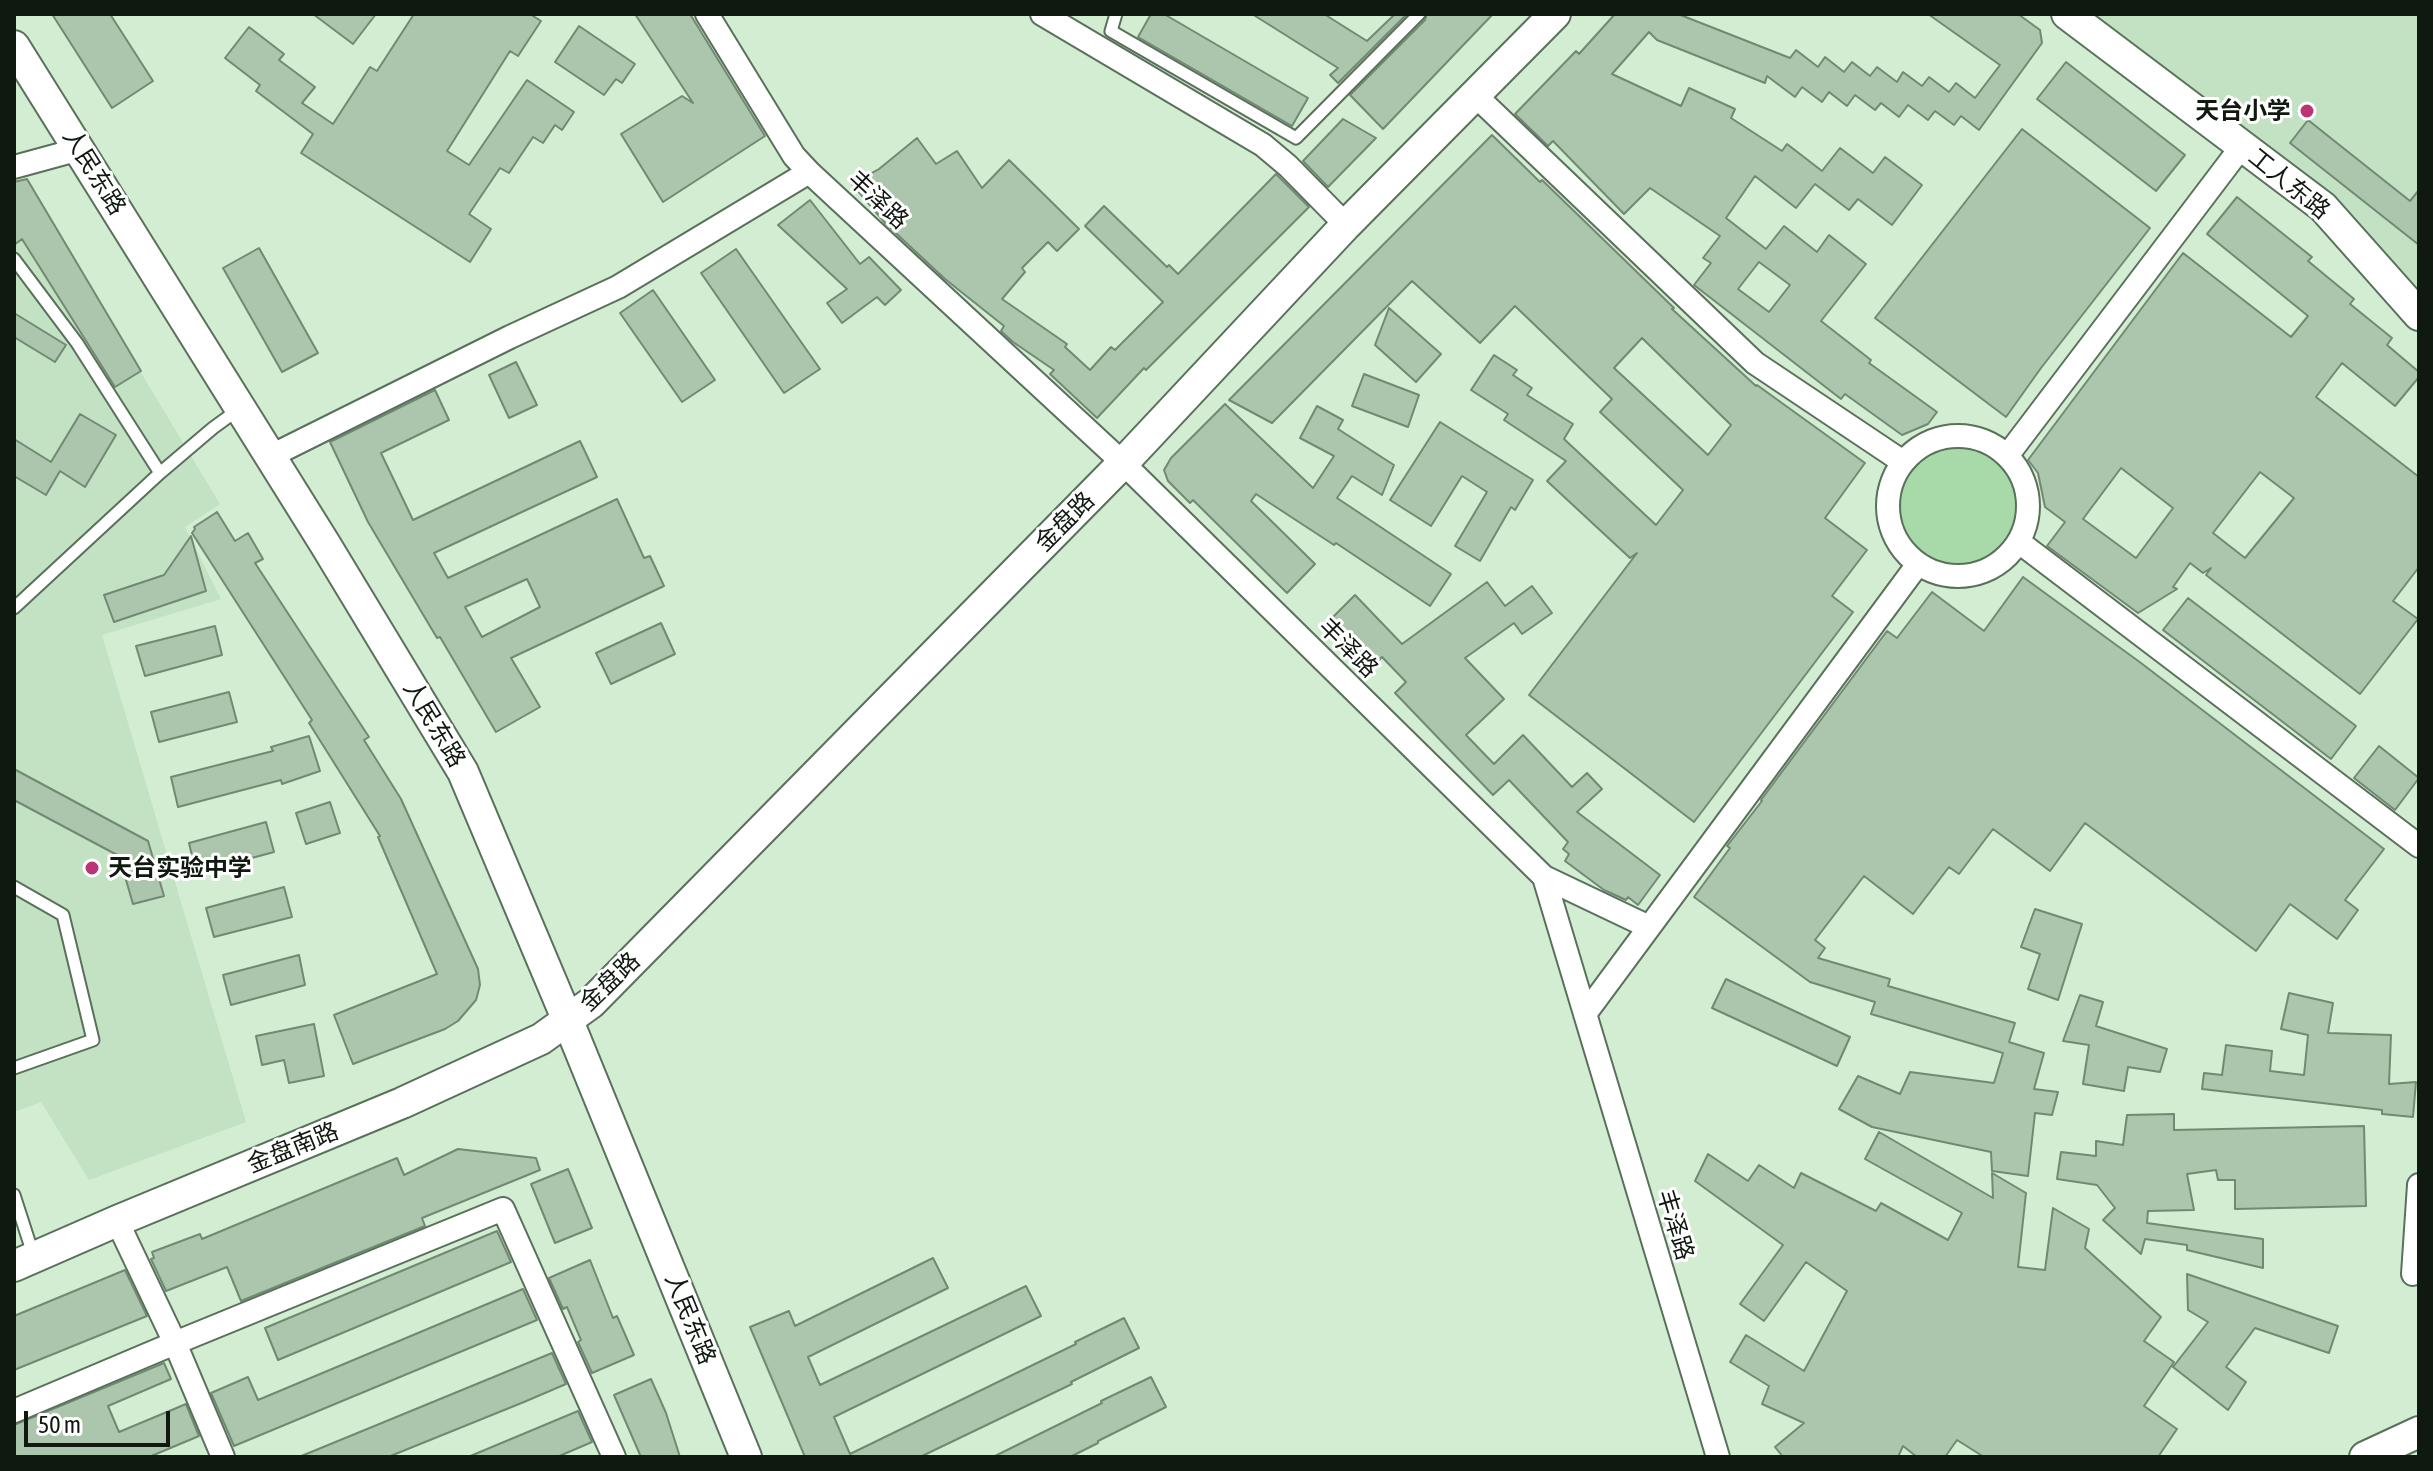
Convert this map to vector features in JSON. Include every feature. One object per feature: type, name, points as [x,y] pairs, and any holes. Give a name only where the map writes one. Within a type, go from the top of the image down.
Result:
[{"type":"main road","name":"金盘路","points":[[568,1021],[602,992],[1123,463],[1346,225],[1555,14]]},
{"type":"main road","name":"工人东路","points":[[2067,14],[2323,207],[2419,315]]},
{"type":"main road","name":"人民东路","points":[[14,46],[325,544],[463,772],[746,1457]]},
{"type":"main road","name":"金盘南路","points":[[24,1262],[402,1103],[541,1039],[568,1021]]},
{"type":"main road","points":[[2365,1457],[2419,1432]]},
{"type":"street","name":"丰泽路","points":[[707,14],[794,156],[809,172],[1123,463],[1544,877],[1718,1457]]},
{"type":"street","points":[[1042,14],[1263,145],[1346,225]]},
{"type":"street","points":[[1476,96],[1755,363],[1903,462]]},
{"type":"street","points":[[2007,456],[2242,146]]},
{"type":"street","points":[[14,167],[80,149]]},
{"type":"street","points":[[269,457],[618,287],[809,172]]},
{"type":"street","points":[[1965,436],[1988,443],[2007,456],[2021,475],[2028,497],[2027,521],[2019,542],[2004,560],[1984,572],[1961,577],[1938,574],[1918,564],[1901,548],[1891,527],[1887,505],[1892,482],[1903,462],[1920,446],[1942,438],[1965,436]]},
{"type":"street","points":[[2019,542],[2419,846]]},
{"type":"street","points":[[1585,1014],[1918,564]]},
{"type":"street","points":[[1544,877],[1649,927]]},
{"type":"street","points":[[2413,1274],[2419,1185]]},
{"type":"street","points":[[14,1411],[503,1209],[614,1457]]},
{"type":"street","points":[[117,1221],[175,1343],[223,1457]]},
{"type":"lane","points":[[1116,14],[1111,31],[1296,138],[1419,14]]},
{"type":"lane","points":[[14,259],[77,343],[160,473]]},
{"type":"lane","points":[[14,608],[160,473],[240,409]]},
{"type":"lane","points":[[14,887],[63,915],[93,1040],[14,1068]]},
{"type":"lane","points":[[14,1195],[24,1262]]},
{"type":"shaded area","name":"天台小学","points":[[2067,14],[2419,14],[2419,315],[2323,207]]},
{"type":"shaded area","name":"天台实验中学","points":[[28,185],[220,504],[185,527],[221,599],[102,635],[246,1122],[89,1180],[41,1102],[14,1112],[14,189]]},
{"type":"shaded area","points":[[1958,436],[1985,441],[2007,457],[2023,479],[2028,506],[2023,533],[2007,555],[1985,571],[1958,576],[1931,571],[1909,555],[1893,533],[1888,506],[1893,479],[1909,457],[1931,441]]},
{"type":"building","points":[[52,14],[110,14],[153,81],[112,108]]},
{"type":"building","points":[[313,14],[376,14],[353,44]]},
{"type":"building","points":[[414,14],[530,14],[541,21],[518,56],[510,51],[447,151],[469,165],[527,80],[574,112],[562,130],[555,125],[543,143],[533,137],[509,173],[500,168],[469,214],[491,229],[470,262],[301,153],[313,134],[256,91],[260,85],[225,58],[249,27],[284,54],[279,60],[315,87],[302,103],[333,124],[370,67],[377,71]]},
{"type":"building","points":[[635,14],[690,14],[765,136],[663,202],[621,134],[682,96],[693,103]]},
{"type":"building","points":[[1151,14],[1164,14],[1308,98],[1292,126],[1138,37]]},
{"type":"building","points":[[1252,14],[1324,14],[1367,41],[1395,14],[1407,14],[1338,83],[1330,75],[1338,68]]},
{"type":"building","points":[[1427,14],[1493,14],[1383,129],[1350,95],[1425,20]]},
{"type":"building","points":[[1615,14],[1678,14],[1790,58],[1796,50],[1818,67],[1825,57],[1844,72],[1852,62],[1870,76],[1877,67],[1897,82],[1903,72],[1922,86],[1929,77],[1949,92],[1956,83],[1975,98],[2000,65],[1928,14],[2018,14],[2040,30],[2042,43],[1979,130],[1961,116],[1954,125],[1935,111],[1928,120],[1908,105],[1899,117],[1881,103],[1875,110],[1855,95],[1847,106],[1829,92],[1822,102],[1802,87],[1795,97],[1767,76],[1765,83],[1657,40],[1649,32],[1612,74],[1681,106],[1689,88],[1735,109],[1731,118],[1782,151],[1787,144],[1822,171],[1840,148],[1873,173],[1885,157],[1922,185],[1892,225],[1858,199],[1849,210],[1815,184],[1796,208],[1755,176],[1726,218],[1766,249],[1784,226],[1817,252],[1829,235],[1866,264],[1821,321],[1871,360],[1869,363],[1937,412],[1928,424],[1902,435],[1845,394],[1841,399],[1694,285],[1711,263],[1703,258],[1720,236],[1650,188],[1624,214],[1553,141],[1548,146],[1515,114],[1576,51],[1579,54]],"holes":[[[1759,262],[1790,285],[1769,312],[1738,289]]]},
{"type":"building","points":[[579,26],[635,64],[622,83],[616,79],[604,95],[555,62]]},
{"type":"building","points":[[2066,62],[2185,155],[2156,191],[2037,99]]},
{"type":"building","points":[[1343,119],[1376,138],[1328,187],[1303,161]]},
{"type":"building","points":[[2308,120],[2410,201],[2419,190],[2419,245],[2290,143]]},
{"type":"building","points":[[2022,129],[2150,228],[2006,417],[1875,318]]},
{"type":"building","points":[[1492,135],[1756,386],[1865,463],[1825,518],[1867,550],[1832,596],[1853,612],[1694,822],[1529,695],[1637,553],[1630,558],[1547,481],[1566,461],[1504,420],[1508,414],[1471,390],[1494,355],[1517,370],[1513,375],[1532,388],[1527,395],[1573,424],[1564,439],[1656,525],[1683,490],[1600,412],[1612,399],[1515,306],[1480,343],[1412,281],[1272,423],[1229,400]],"holes":[[[1642,338],[1731,425],[1708,455],[1614,368]]]},
{"type":"building","points":[[917,138],[936,164],[957,151],[982,188],[1009,160],[1079,229],[1057,251],[1048,242],[1022,268],[1025,272],[1002,299],[1067,344],[1065,347],[1090,370],[1111,347],[1115,350],[1163,302],[1085,226],[1104,206],[1178,274],[1276,174],[1309,207],[1097,418],[1050,374],[1054,370],[1013,342],[1001,331],[1004,326],[945,279],[885,223],[852,184],[879,169]]},
{"type":"building","points":[[27,179],[141,371],[115,387],[22,239],[14,245],[14,182]]},
{"type":"building","points":[[2237,197],[2312,257],[2308,261],[2354,299],[2350,304],[2392,338],[2387,345],[2419,372],[2419,377],[2395,406],[2342,363],[2316,397],[2419,477],[2419,567],[2393,601],[2418,619],[2360,694],[2206,575],[2211,568],[2203,573],[2190,563],[2173,587],[2177,589],[2138,613],[2047,546],[2065,522],[2045,507],[2038,473],[2028,460],[2183,253],[2291,337],[2308,316],[2207,234]],"holes":[[[2121,468],[2173,508],[2136,558],[2083,519]],[[2260,472],[2294,498],[2245,558],[2213,533]]]},
{"type":"building","points":[[810,200],[860,264],[869,257],[901,290],[885,305],[877,297],[842,323],[827,303],[847,289],[778,225]]},
{"type":"building","points":[[259,248],[318,353],[282,372],[223,268]]},
{"type":"building","points":[[736,249],[820,369],[784,393],[701,273]]},
{"type":"building","points":[[653,290],[715,380],[682,402],[620,313]]},
{"type":"building","points":[[1389,308],[1441,354],[1416,382],[1375,345]]},
{"type":"building","points":[[14,313],[66,345],[55,362],[14,337]]},
{"type":"building","points":[[516,362],[537,405],[509,418],[489,375]]},
{"type":"building","points":[[1364,374],[1419,395],[1408,427],[1352,406]]},
{"type":"building","points":[[435,390],[449,420],[381,453],[413,520],[580,441],[597,477],[434,553],[448,578],[617,499],[644,558],[650,556],[664,586],[511,658],[540,707],[496,732],[368,522],[330,442]],"holes":[[[527,579],[540,607],[482,637],[465,607]]]},
{"type":"building","points":[[1225,404],[1313,488],[1334,456],[1300,438],[1317,406],[1343,420],[1338,429],[1394,465],[1382,495],[1352,476],[1337,498],[1451,574],[1430,606],[1256,494],[1251,501],[1315,564],[1287,593],[1193,500],[1190,503],[1168,481],[1164,470],[1171,458]]},
{"type":"building","points":[[80,414],[116,435],[85,487],[60,471],[46,495],[14,476],[14,439],[51,462]]},
{"type":"building","points":[[1440,422],[1533,480],[1515,510],[1511,507],[1480,561],[1455,546],[1487,492],[1462,476],[1431,526],[1390,500]]},
{"type":"building","points":[[217,512],[235,541],[248,533],[263,559],[255,563],[369,737],[364,740],[401,799],[478,969],[480,985],[476,1000],[458,1021],[445,1029],[353,1064],[334,1015],[437,974],[380,836],[309,723],[312,720],[192,533],[194,527]]},
{"type":"building","points":[[191,536],[206,591],[114,622],[104,595],[164,575]]},
{"type":"building","points":[[2023,577],[2384,849],[2345,900],[2358,910],[2337,939],[2290,904],[2256,951],[2085,823],[2050,871],[1993,829],[1959,874],[1949,867],[1913,914],[1864,876],[1815,940],[1825,948],[1818,958],[1890,979],[1888,986],[2015,1023],[2009,1042],[2044,1053],[2034,1089],[2058,1092],[2052,1115],[2035,1113],[2028,1176],[1992,1171],[1991,1152],[1872,1127],[1839,1109],[1858,1076],[1900,1094],[1910,1072],[1994,1083],[2003,1053],[1871,1014],[1875,1002],[1810,982],[1694,897],[1730,848],[1727,846],[1887,631],[1897,638],[1932,592],[1984,631]]},
{"type":"building","points":[[1487,582],[1505,606],[1532,586],[1552,613],[1522,634],[1514,623],[1465,658],[1504,699],[1466,735],[1494,764],[1523,735],[1572,787],[1587,773],[1602,789],[1577,812],[1660,875],[1638,905],[1628,897],[1626,900],[1604,890],[1565,861],[1569,854],[1563,849],[1568,842],[1509,780],[1493,795],[1395,693],[1406,682],[1382,657],[1371,668],[1328,622],[1355,595],[1402,644]]},
{"type":"building","points":[[2188,598],[2356,726],[2331,759],[2163,630]]},
{"type":"building","points":[[661,623],[675,654],[611,684],[596,653]]},
{"type":"building","points":[[215,626],[222,655],[145,676],[136,646]]},
{"type":"building","points":[[229,692],[237,722],[159,742],[151,712]]},
{"type":"building","points":[[309,736],[320,771],[282,784],[281,780],[178,807],[171,777],[273,751],[271,747]]},
{"type":"building","points":[[2379,746],[2419,778],[2395,810],[2354,778]]},
{"type":"building","points":[[14,769],[148,841],[164,896],[133,904],[119,856],[14,800]]},
{"type":"building","points":[[330,802],[340,833],[306,844],[296,813]]},
{"type":"building","points":[[266,822],[274,852],[196,873],[189,843]]},
{"type":"building","points":[[284,887],[292,917],[214,937],[206,908]]},
{"type":"building","points":[[2035,909],[2082,924],[2058,1000],[2028,989],[2040,954],[2021,947]]},
{"type":"building","points":[[299,955],[305,985],[231,1005],[223,975]]},
{"type":"building","points":[[1726,979],[1850,1037],[1837,1066],[1712,1008]]},
{"type":"building","points":[[2289,993],[2333,1003],[2328,1033],[2391,1035],[2389,1084],[2416,1082],[2413,1117],[2382,1114],[2382,1110],[2202,1089],[2204,1073],[2222,1075],[2226,1045],[2272,1051],[2270,1071],[2304,1075],[2308,1035],[2281,1029]]},
{"type":"building","points":[[2080,995],[2103,1002],[2096,1026],[2167,1049],[2160,1072],[2128,1067],[2124,1091],[2083,1084],[2089,1045],[2063,1041]]},
{"type":"building","points":[[314,1024],[324,1076],[289,1083],[284,1060],[262,1065],[256,1036]]},
{"type":"building","points":[[2174,1114],[2174,1130],[2364,1126],[2366,1206],[2235,1209],[2235,1180],[2218,1180],[2216,1170],[2187,1174],[2194,1210],[2148,1211],[2147,1223],[2263,1239],[2263,1268],[2187,1250],[2187,1245],[2145,1239],[2141,1254],[2103,1220],[2115,1208],[2097,1185],[2057,1179],[2061,1152],[2096,1156],[2096,1141],[2123,1145],[2127,1115]]},
{"type":"building","points":[[1879,1132],[1993,1198],[1992,1173],[2026,1193],[2018,1267],[2045,1270],[2053,1208],[2089,1229],[2085,1248],[2161,1317],[2144,1341],[2174,1362],[2144,1406],[2177,1429],[2158,1457],[1984,1457],[1957,1440],[1945,1457],[1917,1457],[1903,1446],[1898,1457],[1783,1457],[1775,1447],[1804,1423],[1762,1404],[1769,1386],[1730,1362],[1746,1335],[1804,1371],[1847,1291],[1806,1262],[1764,1321],[1740,1304],[1783,1245],[1695,1181],[1708,1154],[1748,1181],[1759,1165],[1794,1188],[1801,1173],[1876,1211],[1881,1203],[1948,1240],[1962,1213],[1865,1159]]},
{"type":"building","points":[[458,1149],[536,1158],[540,1170],[422,1218],[425,1226],[241,1301],[227,1267],[166,1291],[151,1259],[154,1258],[152,1252],[200,1234],[202,1239],[397,1158],[404,1175]]},
{"type":"building","points":[[568,1169],[592,1228],[555,1243],[531,1184]]},
{"type":"building","points":[[497,1231],[511,1262],[278,1360],[265,1328]]},
{"type":"building","points":[[933,1258],[948,1288],[808,1357],[820,1385],[1026,1286],[1041,1316],[834,1417],[850,1454],[1124,1318],[1139,1348],[920,1457],[805,1457],[750,1327],[789,1311],[795,1326]]},
{"type":"building","points":[[590,1260],[613,1318],[617,1316],[634,1355],[592,1373],[567,1307],[563,1309],[549,1278]]},
{"type":"building","points":[[125,1270],[147,1316],[14,1370],[14,1316]]},
{"type":"building","points":[[2187,1274],[2338,1326],[2329,1353],[2255,1328],[2226,1367],[2246,1382],[2228,1410],[2173,1367],[2208,1322],[2188,1310]]},
{"type":"building","points":[[523,1289],[537,1320],[234,1446],[211,1393],[248,1377],[258,1400]]},
{"type":"building","points":[[552,1353],[566,1384],[524,1402],[388,1457],[299,1457]]},
{"type":"building","points":[[164,1363],[171,1379],[108,1406],[119,1432],[186,1404],[199,1436],[149,1457],[14,1457],[14,1425]]},
{"type":"building","points":[[1151,1377],[1166,1407],[1098,1443],[1070,1457],[993,1457],[1101,1401]]},
{"type":"building","points":[[651,1379],[680,1457],[641,1457],[614,1395]]},
{"type":"building","points":[[578,1411],[592,1442],[557,1457],[468,1457]]},
{"type":"place","name":"天台小学","points":[[2307,111]]},
{"type":"place","name":"天台实验中学","points":[[92,868]]}]
